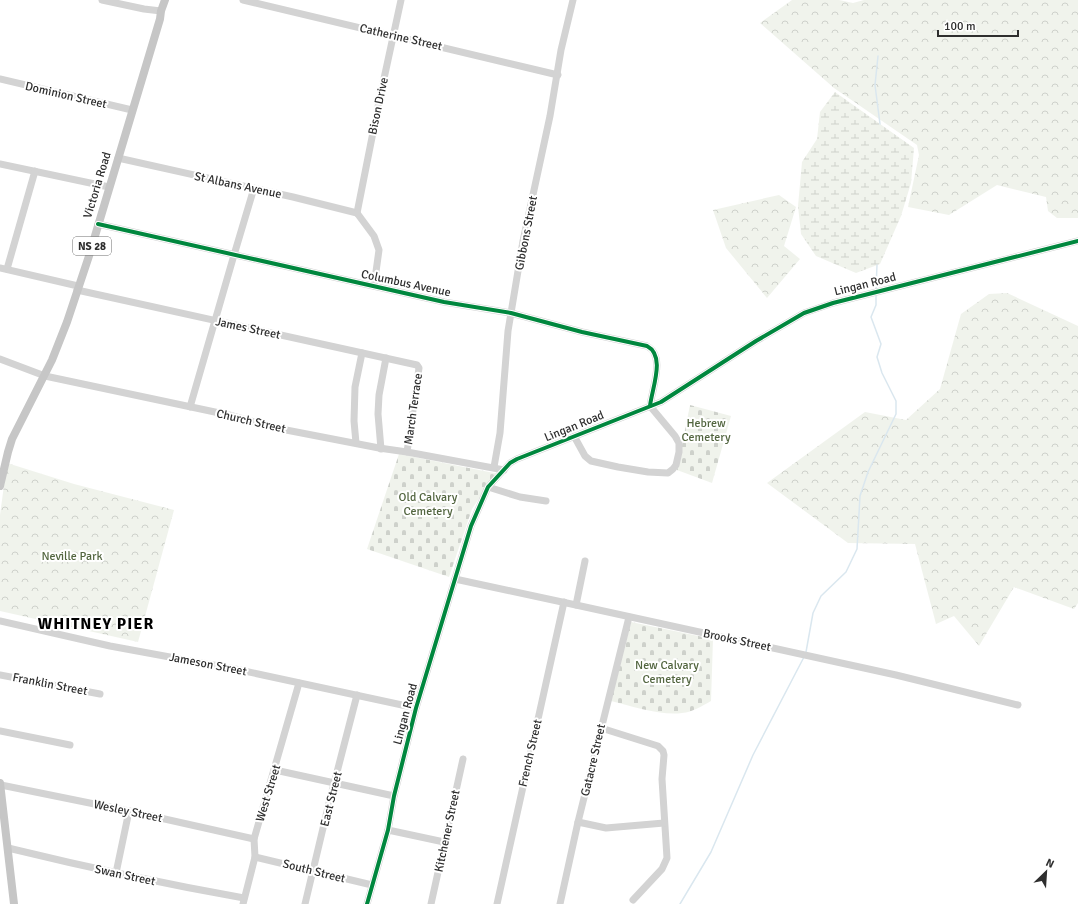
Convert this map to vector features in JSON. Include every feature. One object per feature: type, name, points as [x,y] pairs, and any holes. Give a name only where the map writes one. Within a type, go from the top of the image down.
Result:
[{"type":"main road","name":"Victoria Road","points":[[0,486],[12,439],[45,376],[66,326],[165,0]]},
{"type":"main road","points":[[0,784],[14,904]]},
{"type":"street","points":[[102,0],[161,11]]},
{"type":"street","name":"Catherine Street","points":[[243,0],[558,75]]},
{"type":"street","name":"Bison Drive","points":[[357,213],[401,0]]},
{"type":"street","name":"Gibbons Street","points":[[494,467],[500,433],[505,361],[511,313],[523,241],[550,116],[561,50],[573,0]]},
{"type":"street","name":"Dominion Street","points":[[0,79],[132,110]]},
{"type":"street","name":"St Albans Avenue","points":[[118,158],[254,188],[357,213]]},
{"type":"street","points":[[0,164],[109,188]]},
{"type":"street","points":[[3,268],[35,171]]},
{"type":"street","points":[[190,407],[254,188]]},
{"type":"street","points":[[357,213],[371,231],[378,245],[379,250],[374,286]]},
{"type":"street","name":"Columbus Avenue","points":[[98,224],[444,302],[511,313],[582,332],[647,346],[651,348],[656,355],[657,361],[650,406]]},
{"type":"street","name":"Lingan Road","points":[[367,904],[388,830],[394,796],[416,708],[471,526],[488,487],[504,470],[516,459],[662,402],[749,345],[804,313],[830,304],[1078,241]]},
{"type":"street","name":"James Street","points":[[3,268],[78,288],[215,321],[416,364],[418,366]]},
{"type":"street","points":[[356,443],[354,421],[355,388],[362,353]]},
{"type":"street","points":[[381,449],[378,404],[380,385],[386,358]]},
{"type":"street","name":"Church Street","points":[[0,359],[45,376],[281,428],[381,449],[407,452],[504,470]]},
{"type":"street","name":"March Terrace","points":[[407,452],[418,366]]},
{"type":"street","points":[[574,436],[585,456],[591,461],[648,472],[668,473],[676,464],[679,452],[679,443],[650,406]]},
{"type":"street","points":[[488,487],[520,497],[546,501]]},
{"type":"street","points":[[576,605],[585,561]]},
{"type":"street","name":"Brooks Street","points":[[455,579],[886,673],[1018,705]]},
{"type":"street","name":"French Street","points":[[497,904],[564,602]]},
{"type":"street","name":"Gatacre Street","points":[[560,904],[578,822],[629,617]]},
{"type":"street","name":"Jameson Street","points":[[0,621],[110,646],[235,669],[416,708]]},
{"type":"street","name":"Franklin Street","points":[[0,675],[100,694]]},
{"type":"street","name":"West Street","points":[[243,901],[256,857],[254,839],[299,683]]},
{"type":"street","name":"East Street","points":[[305,904],[357,695]]},
{"type":"street","points":[[601,728],[654,745],[663,751],[664,755],[662,779],[667,851],[665,864],[633,900]]},
{"type":"street","points":[[0,731],[70,745]]},
{"type":"street","name":"Kitchener Street","points":[[431,904],[463,759]]},
{"type":"street","points":[[275,770],[394,796]]},
{"type":"street","name":"Wesley Street","points":[[0,784],[254,839]]},
{"type":"street","points":[[116,873],[129,811]]},
{"type":"street","points":[[578,822],[606,828],[664,823]]},
{"type":"street","points":[[388,830],[444,842]]},
{"type":"street","name":"Swan Street","points":[[8,848],[243,901]]},
{"type":"street","name":"South Street","points":[[256,857],[372,885]]},
{"type":"green space","points":[[792,0],[839,0],[853,3],[864,0],[1078,0],[1078,218],[1057,218],[1048,211],[1046,197],[997,185],[949,215],[908,207],[919,155],[917,145],[834,88],[760,23]]},
{"type":"green space","points":[[835,92],[914,148],[911,183],[901,216],[880,264],[856,273],[816,256],[801,234],[798,206],[802,162],[817,139],[820,112]]},
{"type":"green space","points":[[779,195],[796,207],[784,246],[800,259],[767,298],[726,248],[713,210]]},
{"type":"green space","points":[[1007,293],[1078,326],[1078,603],[1074,609],[1014,587],[979,646],[954,616],[936,624],[915,544],[848,543],[767,483],[865,412],[906,420],[940,389],[961,314],[989,294]]},
{"type":"green space","name":"Hebrew Cemetery","points":[[690,405],[731,416],[712,483],[677,470]]},
{"type":"green space","name":"Old Calvary Cemetery","points":[[399,454],[499,474],[486,488],[472,509],[449,577],[367,549]]},
{"type":"green space","name":"Neville Park","points":[[7,463],[74,484],[174,510],[138,642],[0,611],[0,515]]},
{"type":"green space","name":"New Calvary Cemetery","points":[[631,622],[713,639],[711,701],[690,711],[674,714],[646,710],[611,701]]},
{"type":"waterway","points":[[878,56],[875,85],[880,124]]},
{"type":"waterway","points":[[876,289],[877,265]]},
{"type":"waterway","points":[[806,652],[813,613],[821,596],[846,572],[857,549],[860,496],[868,472],[896,414],[896,401],[882,373],[877,357],[881,344],[871,317],[876,305],[876,294]]},
{"type":"waterway","points":[[680,904],[711,852],[753,755],[804,657]]},
{"type":"cycle path","points":[[98,224],[444,302],[511,313],[582,332],[647,346],[653,351],[656,357],[657,365],[650,406]]},
{"type":"cycle path","points":[[367,904],[388,830],[394,796],[416,708],[471,526],[488,487],[510,463],[661,402],[756,341],[804,313],[833,303],[1078,241]]},
{"type":"district","name":"WHITNEY PIER","points":[[96,623]]}]
